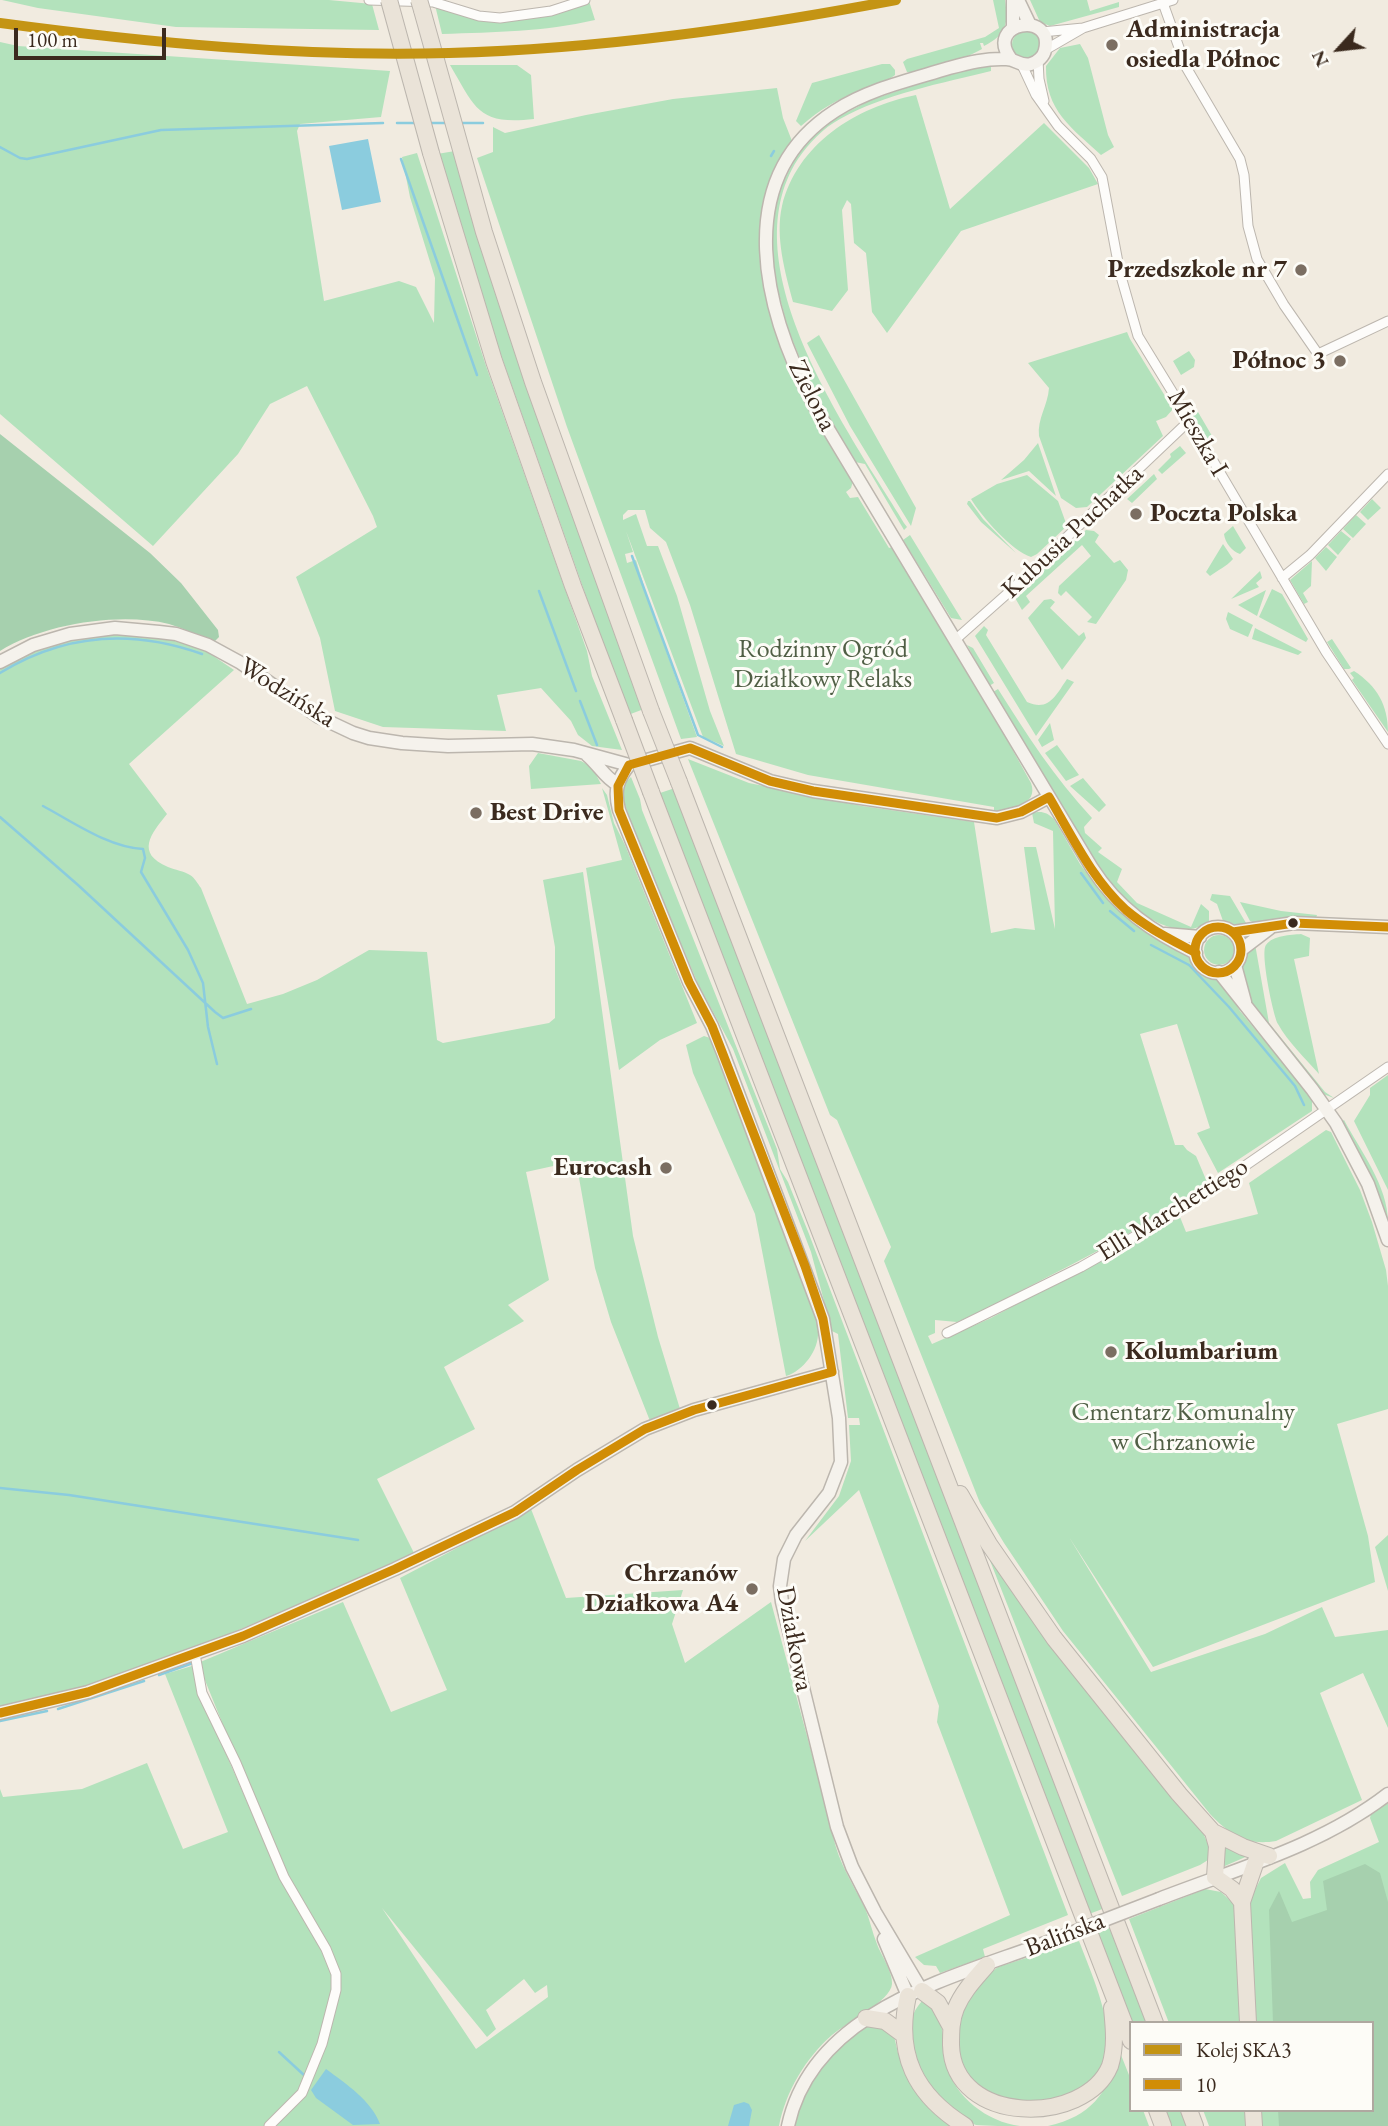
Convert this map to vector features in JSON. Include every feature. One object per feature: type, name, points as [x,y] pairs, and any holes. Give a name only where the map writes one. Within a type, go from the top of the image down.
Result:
[{"type":"highway","points":[[389,0],[431,153],[502,385],[559,547],[1129,2036]]},
{"type":"highway","points":[[419,0],[460,149],[533,382],[652,711],[1154,2021]]},
{"type":"highway","points":[[936,1451],[989,1544],[1046,1627],[1111,1711],[1213,1832],[1263,1859],[1242,1902],[1248,2021]]},
{"type":"highway","points":[[1213,1832],[1217,1846],[1214,1877],[1232,1889],[1242,1902]]},
{"type":"highway","points":[[987,1965],[968,1987],[955,2009],[951,2027],[951,2050],[956,2069],[969,2090],[997,2113],[1012,2118],[1047,2121],[1064,2116],[1093,2096],[1104,2081],[1115,2041],[1109,1985]]},
{"type":"highway","points":[[951,2027],[938,2003],[915,1994],[904,2016],[909,2064],[925,2092],[965,2126]]},
{"type":"highway","points":[[866,2018],[886,2021],[904,2035]]},
{"type":"street","points":[[370,0],[433,2],[479,16],[500,18],[551,11],[585,0]]},
{"type":"street","points":[[1015,0],[1030,25],[1042,32],[1083,29],[1173,0]]},
{"type":"street","points":[[1015,0],[1013,28],[1006,41],[1007,52],[1016,62],[1031,64],[1083,29]]},
{"type":"street","points":[[1163,3],[1186,67],[1240,159],[1248,226],[1257,259],[1318,354],[1388,321]]},
{"type":"street","points":[[1013,28],[1030,25]]},
{"type":"street","points":[[1042,32],[1046,43],[1042,55]]},
{"type":"street","name":"Zielona","points":[[1006,41],[972,61],[868,93],[821,121],[799,143],[782,170],[769,201],[765,236],[766,263],[788,348],[803,383],[1049,797]]},
{"type":"street","name":"Mieszka I","points":[[1042,55],[1039,79],[1047,109]]},
{"type":"street","name":"Zielona","points":[[972,61],[1016,62]]},
{"type":"street","name":"Mieszka I","points":[[1016,62],[1058,126],[1091,159],[1102,177],[1120,273],[1131,320],[1138,336],[1326,652],[1388,744]]},
{"type":"street","name":"Kubusia Puchatka","points":[[955,640],[1189,421]]},
{"type":"street","points":[[1282,578],[1310,555],[1388,474]]},
{"type":"street","name":"Wodzińska","points":[[0,663],[33,645],[70,634],[115,628],[176,634],[208,645],[241,663],[319,717],[361,736],[402,743],[448,746],[532,744],[584,753],[629,765]]},
{"type":"street","points":[[584,753],[610,781],[617,784],[629,765],[690,748],[760,777],[813,790],[997,818],[1021,812],[1049,797],[1108,891],[1133,916],[1196,953],[1204,967],[1219,972],[1229,970],[1235,965],[1241,950],[1276,925]]},
{"type":"street","name":"Działkowa","points":[[617,784],[616,799],[622,817],[689,982],[716,1035],[823,1319],[839,1418],[841,1462],[829,1493],[796,1535],[784,1559],[779,1586],[837,1827],[852,1867],[915,1994]]},
{"type":"street","points":[[1368,925],[1388,921]]},
{"type":"street","points":[[1233,932],[1276,925],[1388,927]]},
{"type":"street","points":[[1196,953],[1200,937],[1207,930],[1216,927],[1233,932],[1239,940],[1241,950]]},
{"type":"street","points":[[1161,933],[1200,937]]},
{"type":"street","points":[[1235,965],[1247,1009]]},
{"type":"street","points":[[1219,972],[1327,1109],[1365,1178],[1388,1240]]},
{"type":"street","name":"Elli Marchettiego","points":[[947,1333],[1033,1292],[1181,1210],[1388,1067]]},
{"type":"street","points":[[0,1713],[88,1692],[195,1654],[298,1613],[515,1512],[645,1429],[706,1406],[832,1372]]},
{"type":"street","points":[[195,1654],[202,1693],[236,1763],[284,1877],[326,1949],[336,1974],[336,1990],[322,2044],[302,2093],[270,2126]]},
{"type":"street","name":"Balińska","points":[[788,2126],[792,2105],[811,2069],[836,2041],[866,2018],[915,1994],[987,1965],[1263,1859],[1339,1826],[1388,1794]]},
{"type":"green space","points":[[2,0],[329,0],[372,4],[379,30],[176,27],[38,8]]},
{"type":"green space","points":[[993,0],[1005,0],[1006,8],[1006,22],[997,38],[984,46],[980,43],[982,49],[965,58],[926,71],[907,72],[903,62],[907,59],[985,37],[999,28]]},
{"type":"green space","points":[[1030,0],[1087,0],[1090,11],[1119,2],[1119,7],[1050,26],[1040,22]]},
{"type":"green space","points":[[589,1],[595,20],[538,29],[442,34],[435,5],[501,21],[534,18]]},
{"type":"green space","points":[[1026,31],[1036,35],[1040,45],[1036,55],[1026,59],[1016,55],[1012,45],[1016,35]]},
{"type":"green space","points":[[0,42],[18,46],[390,71],[381,117],[300,124],[297,131],[324,301],[399,281],[416,287],[434,323],[435,278],[410,197],[402,157],[417,153],[486,366],[587,651],[592,676],[622,750],[592,746],[578,735],[571,721],[541,688],[497,695],[506,731],[383,727],[335,711],[320,638],[296,577],[377,527],[307,386],[270,404],[238,454],[153,546],[0,414]]},
{"type":"green space","points":[[1080,44],[1088,58],[1108,135],[1114,147],[1101,155],[1062,117],[1055,107],[1047,82],[1046,66],[1060,48]]},
{"type":"green space","points":[[991,63],[991,71],[894,96],[857,110],[834,123],[817,136],[798,159],[780,202],[778,249],[787,299],[805,349],[829,399],[907,527],[904,530],[865,464],[855,462],[810,384],[788,329],[772,268],[773,203],[797,155],[834,119],[871,100]]},
{"type":"green space","points":[[890,64],[895,75],[839,100],[801,126],[796,121],[812,83]]},
{"type":"green space","points":[[450,65],[517,65],[531,75],[534,119],[501,119],[481,111],[466,93]]},
{"type":"green space","name":"Rodzinny Ogród Działkowy Relaks","points":[[777,88],[783,118],[792,141],[779,162],[763,203],[759,246],[765,290],[782,350],[802,397],[853,481],[846,492],[850,498],[858,497],[889,548],[892,547],[975,682],[1031,783],[1031,797],[1021,805],[994,811],[994,807],[808,775],[736,754],[690,605],[666,542],[650,528],[645,510],[628,510],[623,515],[623,520],[636,514],[647,546],[658,546],[677,596],[710,711],[724,746],[703,737],[626,531],[633,552],[625,554],[627,563],[636,560],[697,737],[681,739],[567,427],[477,158],[493,152],[493,127],[505,133],[673,99]]},
{"type":"green space","points":[[916,95],[950,209],[1044,123],[1089,168],[1098,184],[961,231],[887,333],[872,312],[866,253],[854,243],[851,204],[847,200],[842,210],[848,290],[832,311],[793,302],[782,254],[780,218],[790,184],[801,164],[815,147],[851,119],[872,109]]},
{"type":"green space","points":[[455,151],[644,709],[628,715],[496,341],[437,154]]},
{"type":"green space","points":[[1127,332],[1173,409],[1166,417],[1156,421],[1163,436],[1087,507],[1076,508],[1061,498],[1039,436],[1049,388],[1028,363]]},
{"type":"green space","points":[[819,335],[916,508],[911,526],[850,426],[807,343]]},
{"type":"green space","points":[[1189,351],[1195,360],[1194,367],[1181,375],[1173,361]]},
{"type":"green space","points":[[1198,412],[1215,441],[1210,444],[1192,415]]},
{"type":"green space","points":[[0,434],[150,553],[181,583],[218,630],[219,637],[215,641],[210,640],[169,624],[149,621],[105,620],[60,627],[0,651]]},
{"type":"green space","points":[[1038,443],[1056,496],[1029,471],[1001,480],[1024,460]]},
{"type":"green space","points":[[1180,446],[1186,453],[1162,474],[1158,470]]},
{"type":"green space","points":[[1154,474],[1157,479],[1132,503],[1127,499]]},
{"type":"green space","points":[[1027,475],[1058,501],[1067,526],[1031,557],[1015,548],[998,532],[971,499],[997,484]]},
{"type":"green space","points":[[1372,499],[1381,508],[1368,520],[1360,512]]},
{"type":"green space","points":[[968,501],[1016,553],[981,522],[967,504]]},
{"type":"green space","points":[[1356,515],[1366,524],[1353,538],[1343,529]]},
{"type":"green space","points":[[1233,526],[1246,548],[1240,554],[1229,546],[1224,534]]},
{"type":"green space","points":[[1086,530],[1099,535],[1095,542],[1114,563],[1120,560],[1128,570],[1126,580],[1096,624],[1087,622],[1092,617],[1066,591],[1061,596],[1058,593],[1059,586],[1091,556],[1082,545],[1026,596],[1030,602],[1022,610],[1014,596]]},
{"type":"green space","points":[[1341,531],[1351,539],[1338,555],[1328,545]]},
{"type":"green space","points":[[910,535],[962,620],[951,618],[903,540]]},
{"type":"green space","points":[[1223,544],[1233,559],[1210,576],[1206,572]]},
{"type":"green space","points":[[1326,547],[1337,557],[1326,571],[1315,558]]},
{"type":"green space","points":[[1312,561],[1311,586],[1303,593],[1308,602],[1304,604],[1290,580]]},
{"type":"green space","points":[[1260,571],[1262,578],[1256,583],[1259,587],[1231,599]]},
{"type":"green space","points":[[1272,589],[1282,594],[1308,639],[1306,642],[1259,617]]},
{"type":"green space","points":[[1266,590],[1257,616],[1238,605]]},
{"type":"green space","points":[[1051,599],[1055,602],[1050,608],[1079,636],[1084,632],[1086,638],[1062,670],[1028,618],[1044,600]]},
{"type":"green space","points":[[1228,612],[1253,625],[1248,637],[1230,629],[1226,619]]},
{"type":"green space","points":[[984,626],[988,630],[986,635],[1027,702],[1035,705],[1046,703],[1055,696],[1067,679],[1074,682],[1036,736],[975,636]]},
{"type":"green space","points":[[1255,628],[1302,652],[1298,655],[1252,639]]},
{"type":"green space","points":[[131,633],[157,636],[203,649],[234,670],[129,764],[167,814],[149,843],[152,856],[168,867],[185,872],[201,888],[247,1004],[283,994],[317,980],[369,950],[427,952],[437,1040],[443,1043],[549,1023],[555,1018],[555,947],[543,880],[583,872],[633,1236],[658,1337],[680,1409],[650,1421],[611,1322],[595,1268],[576,1161],[526,1172],[549,1280],[508,1305],[524,1321],[444,1367],[475,1429],[377,1479],[415,1555],[189,1651],[85,1689],[0,1707],[0,669],[35,649],[74,638]]},
{"type":"green space","points":[[1332,639],[1351,668],[1344,669],[1327,642]]},
{"type":"green space","points":[[967,645],[973,648],[994,683],[989,686]]},
{"type":"green space","points":[[1354,671],[1369,683],[1380,697],[1386,713],[1388,732],[1352,680],[1354,678],[1350,673]]},
{"type":"green space","points":[[998,689],[1053,771],[1092,818],[1084,827],[1085,833],[1102,848],[1098,852],[1122,869],[1117,882],[1137,903],[1191,927],[1201,904],[1209,911],[1209,922],[1195,928],[1166,926],[1139,911],[1115,890],[993,692]]},
{"type":"green space","points":[[1050,723],[1054,740],[1042,747],[1038,740]]},
{"type":"green space","points":[[1057,745],[1079,775],[1066,781],[1045,753]]},
{"type":"green space","points":[[538,753],[581,761],[592,767],[601,784],[531,789],[529,766]]},
{"type":"green space","name":"Cmentarz Komunalny w Chrzanowie","points":[[688,759],[749,783],[862,806],[974,822],[991,933],[1015,928],[1035,930],[1024,847],[1036,847],[1055,929],[1053,831],[1034,823],[1032,813],[1046,813],[1054,819],[1080,864],[1099,890],[1117,909],[1148,933],[1181,948],[1188,953],[1200,971],[1222,982],[1240,1011],[1312,1098],[1312,1111],[1218,1173],[1197,1133],[1210,1128],[1177,1024],[1140,1034],[1175,1145],[1183,1145],[1196,1156],[1207,1182],[1125,1236],[978,1313],[957,1322],[935,1320],[935,1333],[928,1336],[932,1344],[991,1318],[1180,1217],[1186,1232],[1258,1214],[1249,1183],[1326,1130],[1331,1132],[1360,1190],[1372,1222],[1388,1286],[1388,1409],[1337,1424],[1368,1536],[1375,1582],[1153,1667],[1069,1537],[1151,1672],[1265,1634],[1322,1607],[1335,1637],[1388,1630],[1388,1728],[1363,1673],[1320,1693],[1362,1800],[1276,1841],[1248,1840],[1225,1828],[1210,1814],[1063,1631],[1004,1543],[980,1503],[884,1261],[891,1247],[837,1120],[830,1115]]},
{"type":"green space","points":[[631,777],[777,1149],[780,1169],[809,1234],[1068,1915],[983,1949],[985,1957],[940,1973],[936,1966],[924,1965],[915,1957],[1010,1915],[937,1722],[939,1706],[859,1490],[805,1541],[839,1496],[851,1461],[849,1425],[860,1425],[859,1418],[848,1418],[838,1334],[832,1331],[811,1252],[733,1049],[698,984],[634,832],[624,802],[623,785]]},
{"type":"green space","points":[[1083,778],[1106,805],[1099,812],[1070,786]]},
{"type":"green space","points":[[602,788],[697,1023],[660,1040],[619,1070],[586,868],[622,860]]},
{"type":"green space","points":[[675,788],[1105,1908],[1089,1914],[657,794]]},
{"type":"green space","points":[[1212,894],[1230,896],[1246,923],[1241,926],[1223,921],[1217,904],[1210,900]]},
{"type":"green space","points":[[1240,902],[1317,915],[1316,918],[1286,917],[1255,923],[1250,921]]},
{"type":"green space","points":[[1301,934],[1310,938],[1309,956],[1294,959],[1319,1074],[1278,1024],[1266,971],[1266,945],[1282,936]]},
{"type":"green space","points":[[1219,935],[1230,939],[1234,950],[1230,961],[1219,965],[1208,961],[1204,950],[1208,939]]},
{"type":"green space","points":[[1255,944],[1269,1023],[1325,1092],[1334,1098],[1323,1094],[1296,1064],[1250,999],[1243,978],[1244,959]]},
{"type":"green space","points":[[704,1036],[710,1038],[717,1055],[802,1273],[814,1311],[818,1339],[813,1353],[804,1365],[786,1376],[755,1214],[693,1073],[686,1045]]},
{"type":"green space","points":[[1388,1075],[1388,1190],[1354,1121],[1370,1095],[1370,1088]]},
{"type":"green space","points":[[1344,1120],[1378,1182],[1387,1209],[1388,1222],[1375,1184],[1341,1122]]},
{"type":"green space","points":[[531,1509],[566,1598],[683,1590],[672,1624],[685,1663],[771,1602],[837,1850],[865,1908],[889,1969],[892,1979],[890,1991],[832,2035],[813,2054],[786,2100],[779,2126],[0,2126],[0,1789],[3,1797],[82,1789],[147,1763],[183,1849],[228,1832],[165,1674],[192,1666],[200,1694],[277,1871],[331,1968],[268,1836],[198,1663],[343,1602],[391,1712],[447,1690],[400,1578]],"holes":[[[382,1908],[487,2037],[496,2029],[486,2010],[524,1979],[535,1993],[547,1985],[548,1997],[476,2049]]]},
{"type":"green space","points":[[1388,1535],[1388,1591],[1375,1547]]},
{"type":"green space","points":[[987,1553],[1048,1643],[1199,1824],[1208,1844],[1208,1860],[1122,1896]]},
{"type":"green space","points":[[1388,1803],[1388,2126],[1261,2126],[1260,2112],[1374,2112],[1374,2021],[1255,2021],[1248,1904],[1261,1878],[1285,1863],[1303,1899],[1311,1898],[1310,1882],[1318,1870],[1379,1842],[1371,1814]]},
{"type":"green space","points":[[1221,1843],[1250,1855],[1218,1869]]},
{"type":"green space","points":[[1365,1864],[1380,1873],[1388,1902],[1388,2126],[1279,2126],[1278,2112],[1374,2112],[1374,2021],[1273,2021],[1269,1910],[1279,1891],[1292,1922],[1327,1910],[1323,1881]]},
{"type":"green space","points":[[1205,1889],[1221,1892],[1237,1907],[1244,2021],[1168,2021],[1129,1919]]},
{"type":"green space","points":[[1112,1927],[1147,2021],[1130,2021],[1096,1934]]},
{"type":"green space","points":[[1079,1941],[1106,2022],[1108,2039],[1103,2068],[1074,2101],[991,2103],[960,2065],[958,2021],[962,2008],[986,1976],[998,1967]]},
{"type":"green space","points":[[925,1998],[940,2021],[947,2065],[957,2087],[974,2106],[985,2113],[1008,2124],[1020,2126],[976,2125],[960,2116],[931,2088],[919,2070],[909,2032],[913,2014]]},
{"type":"green space","points":[[868,2025],[884,2027],[894,2036],[908,2078],[954,2126],[793,2126],[803,2095],[820,2068],[842,2045]]},
{"type":"green space","points":[[1121,2055],[1129,2075],[1129,2112],[1144,2112],[1149,2126],[1048,2126],[1063,2122],[1086,2109],[1109,2081]]},
{"type":"green space","points":[[1165,2112],[1182,2112],[1187,2126],[1170,2126]]},
{"type":"green space","points":[[1204,2112],[1249,2112],[1250,2126],[1209,2126]]},
{"type":"water","points":[[368,139],[381,202],[342,210],[329,146]]},
{"type":"water","points":[[326,2069],[371,2107],[380,2124],[353,2125],[316,2098],[311,2090]]},
{"type":"water","points":[[744,2102],[749,2104],[752,2110],[749,2126],[728,2126],[734,2105]]},
{"type":"waterway","points":[[0,147],[27,159],[161,130],[383,123]]},
{"type":"waterway","points":[[397,123],[417,123]]},
{"type":"waterway","points":[[431,123],[448,123]]},
{"type":"waterway","points":[[459,123],[483,123]]},
{"type":"waterway","points":[[771,156],[774,151]]},
{"type":"waterway","points":[[401,159],[477,375]]},
{"type":"waterway","points":[[632,556],[698,735],[722,747]]},
{"type":"waterway","points":[[539,591],[576,691]]},
{"type":"waterway","points":[[0,673],[49,650],[99,639],[150,641],[202,654]]},
{"type":"waterway","points":[[580,701],[597,745]]},
{"type":"waterway","points":[[43,806],[104,839],[143,849],[145,858],[141,872],[188,950],[203,983],[208,1027],[217,1064]]},
{"type":"waterway","points":[[0,817],[215,1012],[223,1018],[251,1009]]},
{"type":"waterway","points":[[1081,873],[1103,903]]},
{"type":"waterway","points":[[1110,911],[1134,931]]},
{"type":"waterway","points":[[1151,945],[1189,965],[1229,1007],[1295,1086],[1304,1105]]},
{"type":"waterway","points":[[0,1488],[69,1495],[358,1540]]},
{"type":"waterway","points":[[159,1675],[193,1663]]},
{"type":"waterway","points":[[58,1709],[144,1681]]},
{"type":"waterway","points":[[0,1721],[47,1711]]},
{"type":"waterway","points":[[279,2052],[305,2076]]},
{"type":"rail line","name":"SKA3","points":[[0,23],[112,37],[280,51],[449,53],[562,47],[674,36],[896,0]]},
{"type":"transit line","name":"10","points":[[0,1713],[88,1692],[243,1636],[515,1512],[645,1429],[694,1410],[832,1372],[823,1319],[805,1266],[712,1026],[689,982],[619,810],[618,786],[629,765],[690,748],[770,781],[813,791],[997,818],[1021,812],[1049,797],[1083,856],[1114,898],[1142,922],[1196,953]]},
{"type":"transit line","name":"10","points":[[1233,932],[1294,923],[1388,927]]},
{"type":"transit line","name":"10","points":[[1218,927],[1234,934],[1241,950],[1234,966],[1218,973],[1202,966],[1195,950],[1202,934],[1218,927]]},
{"type":"place","name":"Administracja osiedla Północ","points":[[1112,45]]},
{"type":"place","name":"Przedszkole nr 7","points":[[1301,270]]},
{"type":"place","name":"Północ 3","points":[[1340,361]]},
{"type":"place","name":"Poczta Polska","points":[[1136,514]]},
{"type":"place","name":"Best Drive","points":[[476,813]]},
{"type":"place","name":"Eurocash","points":[[666,1168]]},
{"type":"place","name":"Kolumbarium","points":[[1111,1352]]},
{"type":"place","name":"Chrzanów Działkowa A4","points":[[752,1589]]}]
